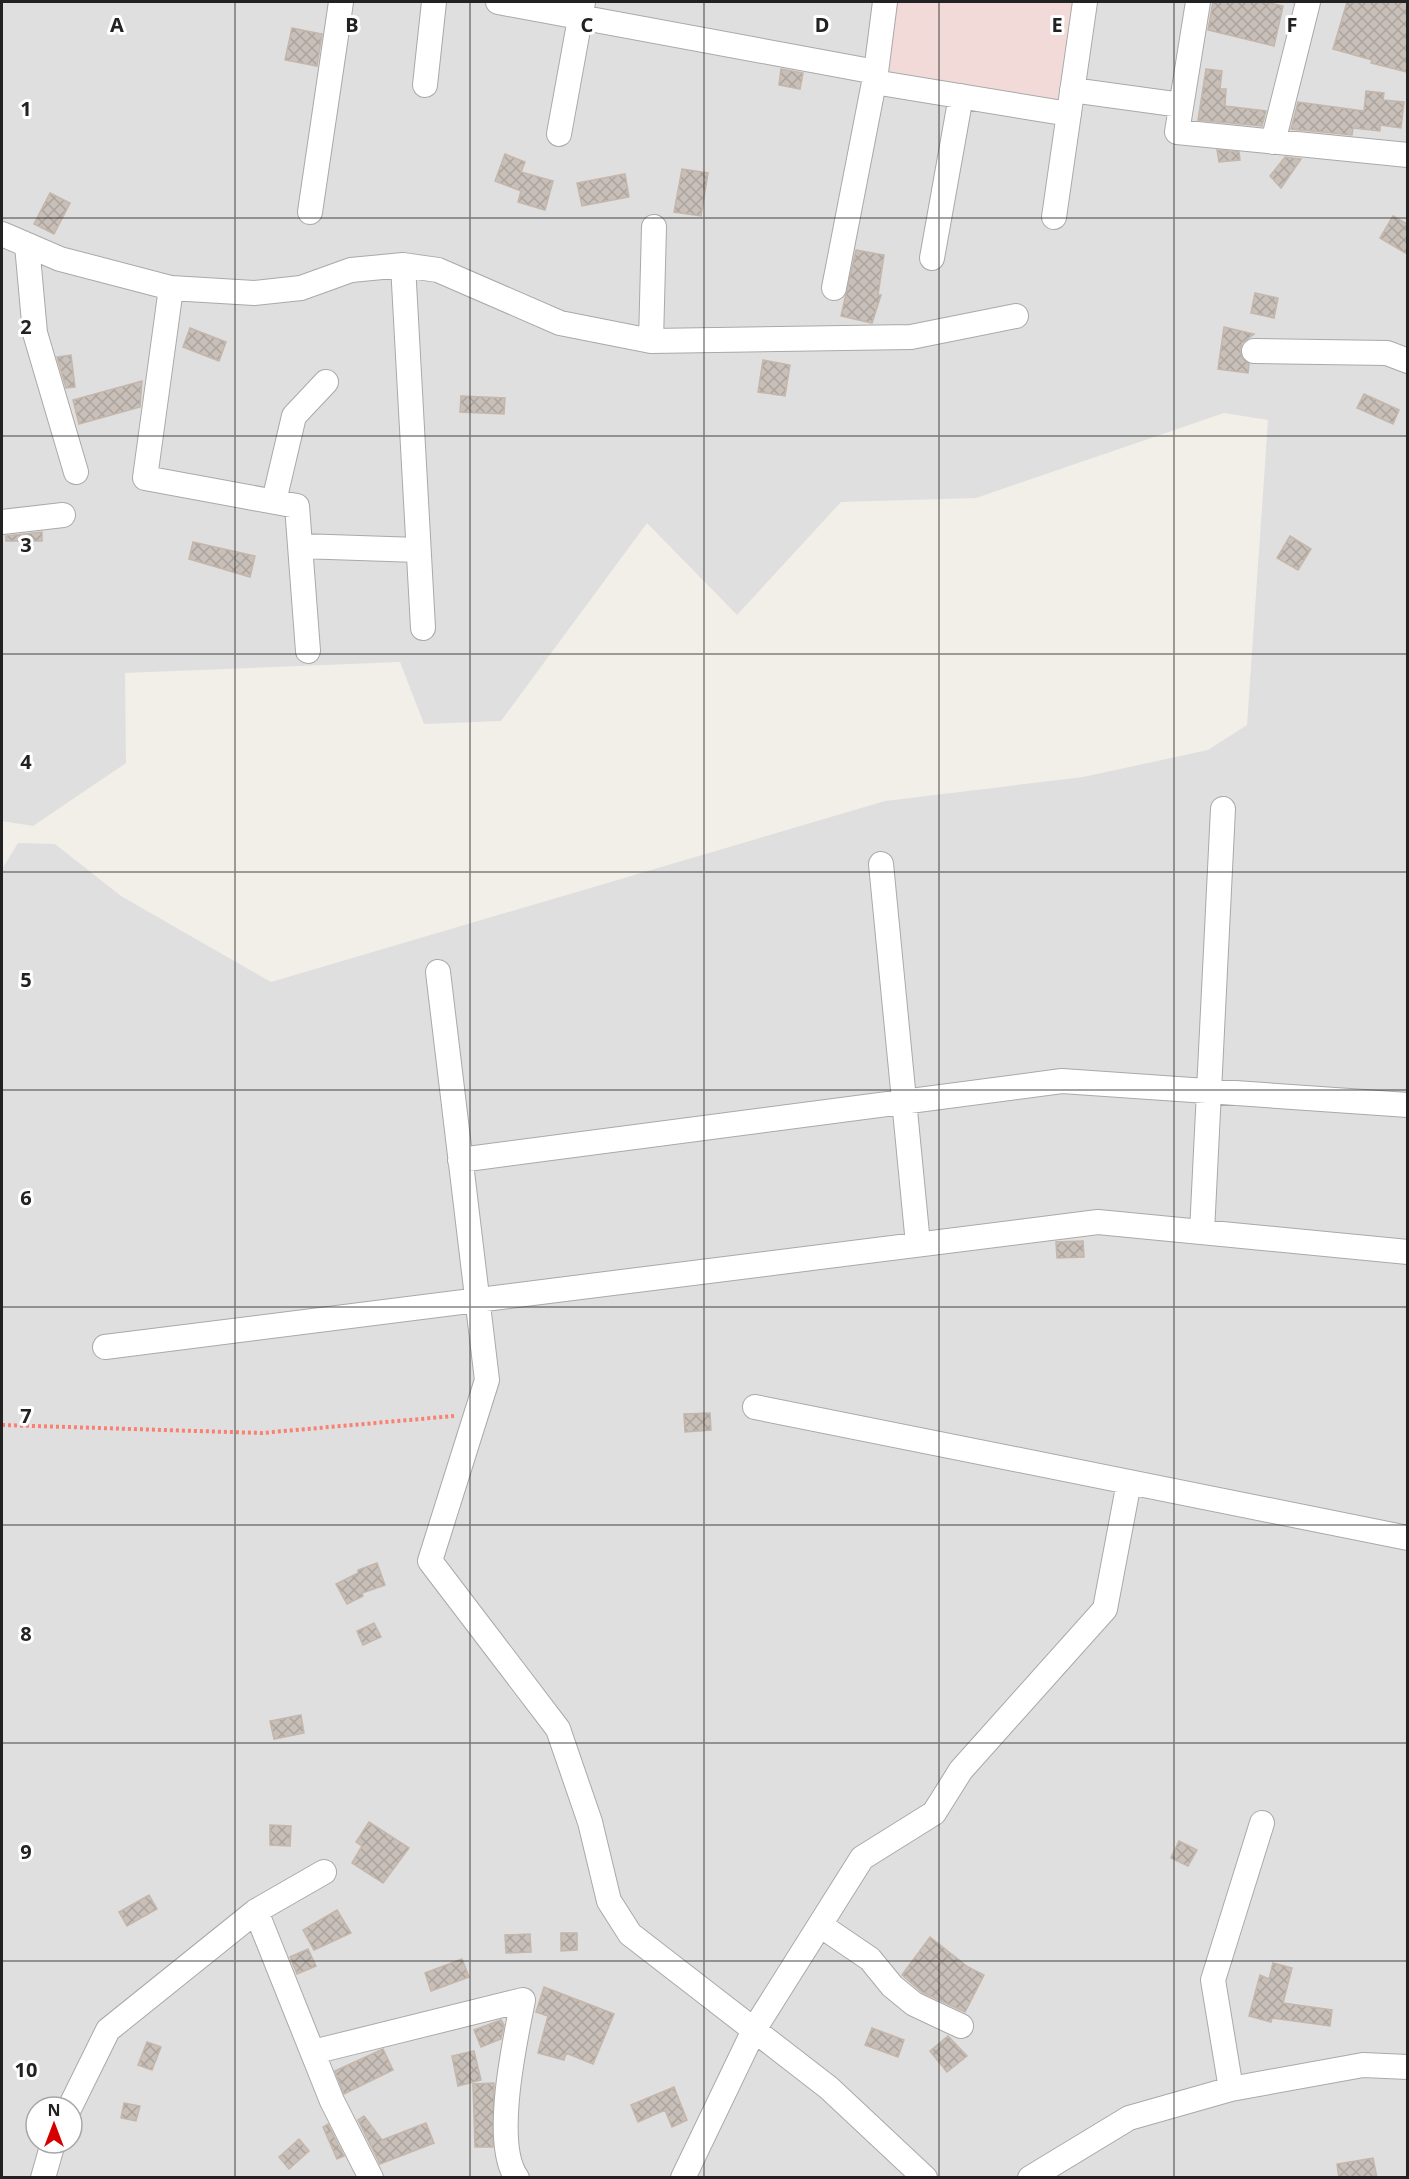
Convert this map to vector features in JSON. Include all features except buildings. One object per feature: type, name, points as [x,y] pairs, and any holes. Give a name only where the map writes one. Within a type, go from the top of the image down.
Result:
[{"type":"street","points":[[310,212],[341,2]]},
{"type":"street","points":[[425,85],[434,2]]},
{"type":"street","points":[[498,2],[582,9],[961,96],[1069,114]]},
{"type":"street","points":[[834,288],[875,77],[885,2]]},
{"type":"street","points":[[1054,218],[1085,2]]},
{"type":"street","points":[[1198,2],[1177,132],[1407,155]]},
{"type":"street","points":[[1273,142],[1308,2]]},
{"type":"street","points":[[559,134],[582,9]]},
{"type":"street","points":[[1072,90],[1181,105]]},
{"type":"street","points":[[932,258],[961,96]]},
{"type":"street","points":[[651,341],[654,227]]},
{"type":"street","points":[[2,234],[60,259],[171,288],[254,293],[301,288],[351,270],[402,265],[438,270],[560,323],[651,341],[911,337],[1016,316]]},
{"type":"street","points":[[27,245],[35,333],[76,472]]},
{"type":"street","points":[[402,265],[423,628]]},
{"type":"street","points":[[171,288],[145,478],[297,506],[308,651]]},
{"type":"street","points":[[1254,351],[1387,353],[1407,361]]},
{"type":"street","points":[[274,501],[294,416],[326,382]]},
{"type":"street","points":[[2,522],[63,514]]},
{"type":"street","points":[[300,546],[418,550]]},
{"type":"street","points":[[1203,1232],[1223,809]]},
{"type":"street","points":[[881,864],[918,1244]]},
{"type":"street","points":[[438,972],[487,1380],[430,1560],[558,1729],[590,1822],[609,1901],[630,1934],[830,2088],[926,2178]]},
{"type":"street","points":[[460,1160],[1062,1081],[1407,1105]]},
{"type":"street","points":[[105,1347],[1098,1222],[1407,1252]]},
{"type":"street","points":[[755,1407],[1407,1538]]},
{"type":"street","points":[[683,2178],[755,2028],[862,1858],[934,1814],[961,1770],[1105,1609],[1129,1482]]},
{"type":"street","points":[[1231,2089],[1213,1980],[1262,1823]]},
{"type":"street","points":[[76,2095],[108,2030],[256,1911],[324,1872]]},
{"type":"street","points":[[256,1911],[332,2101],[371,2178]]},
{"type":"street","points":[[820,1925],[870,1959],[892,1986],[914,2004],[961,2026]]},
{"type":"street","points":[[313,2052],[523,2000],[510,2064],[506,2142],[510,2167],[517,2178]]},
{"type":"street","points":[[1030,2178],[1129,2118],[1231,2089],[1363,2065],[1407,2067]]},
{"type":"street","points":[[43,2178],[50,2155]]},
{"type":"path","points":[[2,1425],[262,1433],[476,1414]]},
{"type":"shaded area","points":[[2,2],[1407,2],[1407,2177],[2,2177],[2,869],[18,843],[55,844],[121,896],[271,982],[885,801],[1083,777],[1208,750],[1247,725],[1268,420],[1224,413],[976,498],[841,502],[737,615],[647,523],[501,721],[424,724],[400,662],[125,673],[126,763],[33,826],[2,821]]},
{"type":"shaded area","points":[[894,2],[1076,2],[1060,108],[885,79]]}]
